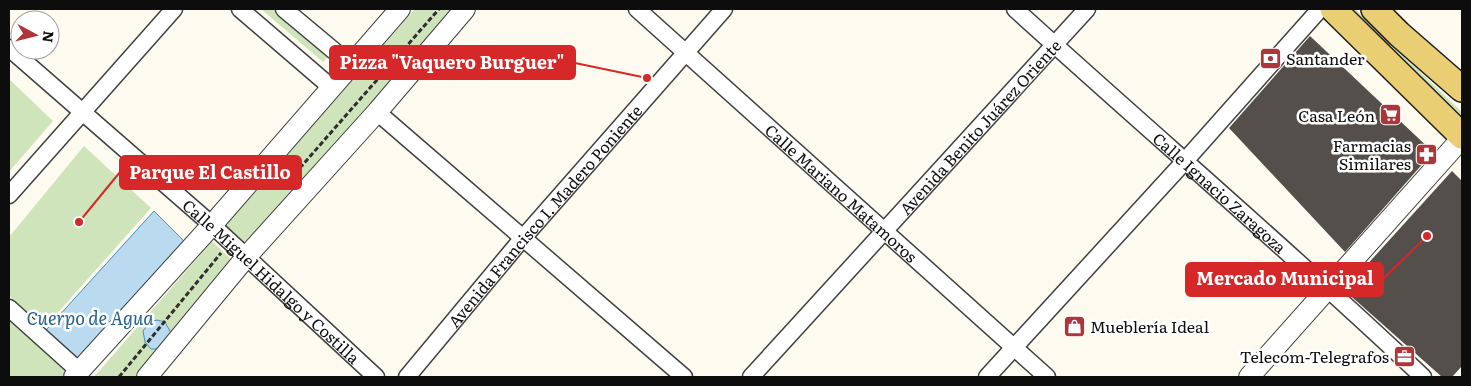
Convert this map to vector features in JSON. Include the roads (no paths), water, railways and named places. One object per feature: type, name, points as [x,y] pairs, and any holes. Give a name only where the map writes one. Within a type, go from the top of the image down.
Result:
[{"type":"main road","points":[[1333,9],[1462,137]]},
{"type":"main road","points":[[1374,9],[1399,34],[1462,89]]},
{"type":"street","points":[[9,195],[174,9]]},
{"type":"street","points":[[240,9],[332,88]]},
{"type":"street","points":[[284,9],[351,65]]},
{"type":"street","points":[[9,308],[76,374],[212,225],[400,9]]},
{"type":"street","points":[[147,377],[247,256],[377,112],[465,9]]},
{"type":"street","name":"Calle Mariano Matamoros","points":[[637,9],[686,51],[883,231],[1014,346],[1046,377]]},
{"type":"street","name":"Avenida Francisco I. Madero Poniente","points":[[407,377],[522,239],[724,9]]},
{"type":"street","name":"Calle Ignacio Zaragoza","points":[[1015,9],[1184,162],[1330,288],[1423,377]]},
{"type":"street","name":"Avenida Benito Juárez Oriente","points":[[751,377],[1087,9]]},
{"type":"street","points":[[987,377],[1184,162],[1320,9]]},
{"type":"street","name":"Calle Miguel Hidalgo y Costilla","points":[[9,48],[247,256],[376,377]]},
{"type":"street","points":[[377,112],[684,377]]},
{"type":"street","points":[[1249,377],[1330,288],[1462,137]]},
{"type":"water","name":"Cuerpo de Agua","points":[[154,211],[187,244],[80,364],[46,330]]},
{"type":"water","points":[[157,320],[165,322],[171,333],[159,349],[151,349],[145,342],[143,331],[150,322]]},
{"type":"place","name":"Santander","points":[[1270,58]]},
{"type":"place","name":"Pizza \"Vaquero Burguer\"","points":[[647,78]]},
{"type":"place","name":"Casa León","points":[[1391,115]]},
{"type":"place","name":"Farmacias Similares","points":[[1427,154]]},
{"type":"place","name":"Parque El Castillo","points":[[79,222]]},
{"type":"place","name":"Mercado Municipal","points":[[1427,236]]},
{"type":"place","name":"Mueblería Ideal","points":[[1074,326]]},
{"type":"place","name":"Telecom-Telegrafos","points":[[1405,356]]}]
